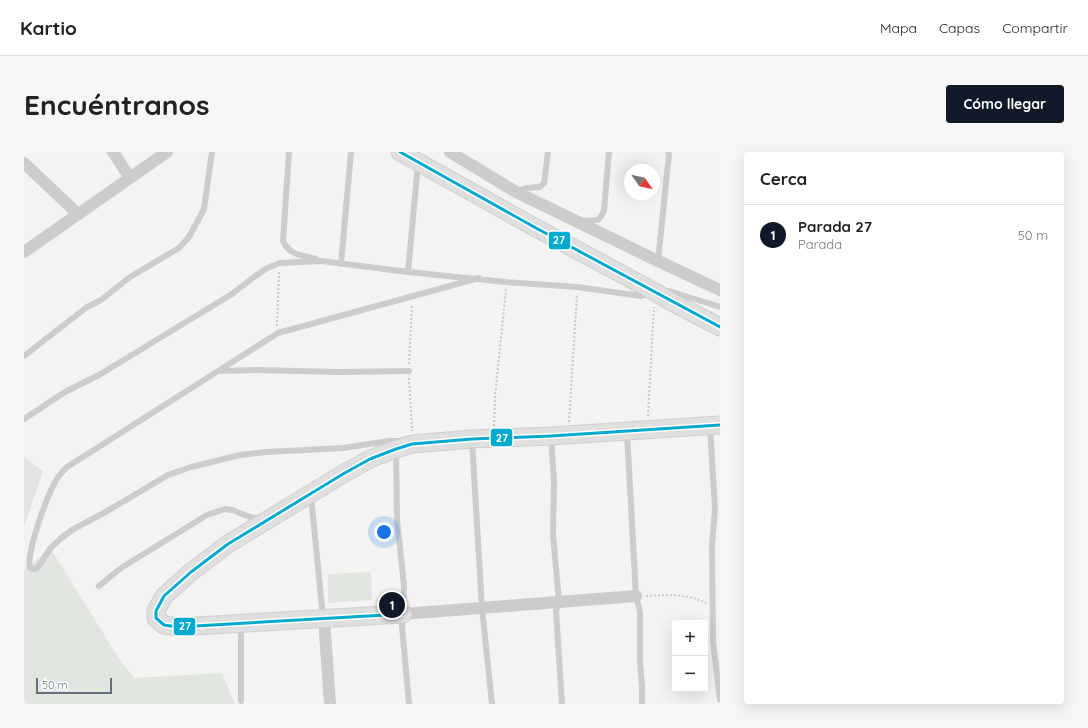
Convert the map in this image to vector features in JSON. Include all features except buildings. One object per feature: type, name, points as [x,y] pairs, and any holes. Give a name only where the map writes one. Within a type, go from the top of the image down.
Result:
[{"type":"street","points":[[113,152],[130,178]]},
{"type":"street","points":[[400,152],[536,228],[720,327]]},
{"type":"street","points":[[450,152],[516,192],[720,290]]},
{"type":"street","points":[[24,252],[130,178],[161,154]]},
{"type":"street","points":[[24,163],[78,214]]},
{"type":"street","points":[[636,596],[403,614],[241,624],[170,627],[159,622],[156,618],[156,611],[164,596],[191,572],[228,544],[350,470],[370,459],[396,449],[412,444],[472,438],[560,436],[715,425]]},
{"type":"street","points":[[324,619],[330,704]]},
{"type":"lane","points":[[24,356],[86,307],[101,300],[130,277],[185,244],[204,209],[212,152]]},
{"type":"lane","points":[[289,152],[283,241],[286,248],[293,253],[322,261],[341,264],[506,282],[577,287],[641,296],[655,292],[669,291],[720,307]]},
{"type":"lane","points":[[341,264],[351,152]]},
{"type":"lane","points":[[516,192],[526,188],[540,187],[544,183],[548,152]]},
{"type":"lane","points":[[576,222],[598,220],[602,215],[604,210],[610,152]]},
{"type":"lane","points":[[658,261],[668,152]]},
{"type":"lane","points":[[408,272],[418,162]]},
{"type":"lane","points":[[24,419],[65,392],[98,375],[232,294],[267,268],[280,263],[322,261]]},
{"type":"lane","points":[[412,444],[389,441],[343,448],[266,452],[191,467],[168,475],[72,530],[50,549],[38,567],[34,569],[30,568],[29,563],[38,525],[48,498],[60,474],[67,467],[278,333],[479,278]]},
{"type":"lane","points":[[220,371],[409,371]]},
{"type":"lane","points":[[715,425],[715,509],[712,545],[713,641],[720,700]]},
{"type":"lane","points":[[627,431],[636,596],[640,612],[642,704]]},
{"type":"lane","points":[[560,436],[554,482],[553,534],[559,602],[556,611],[562,704]]},
{"type":"lane","points":[[472,438],[482,608],[492,704]]},
{"type":"lane","points":[[396,449],[397,519],[404,586],[402,626],[409,704]]},
{"type":"lane","points":[[310,494],[324,619]]},
{"type":"lane","points":[[99,586],[121,568],[207,515],[225,509],[256,518],[280,513]]},
{"type":"lane","points":[[241,624],[241,701]]},
{"type":"path","points":[[278,333],[277,320],[280,263]]},
{"type":"path","points":[[494,438],[495,396],[506,282]]},
{"type":"path","points":[[560,436],[577,287]]},
{"type":"path","points":[[647,430],[655,292]]},
{"type":"path","points":[[636,596],[680,595],[696,598],[713,606]]},
{"type":"shaded area","points":[[24,457],[43,471],[24,527]]},
{"type":"shaded area","points":[[51,549],[118,657],[134,678],[222,673],[235,704],[24,704],[24,569]]},
{"type":"shaded area","points":[[371,572],[372,600],[328,603],[328,574]]},
{"type":"transit line","name":"27","points":[[400,152],[536,228],[720,327]]},
{"type":"transit line","name":"27","points":[[403,614],[178,627],[164,625],[156,618],[156,611],[164,596],[191,572],[228,544],[343,474],[370,459],[396,449],[412,444],[472,439],[551,436],[720,425]]},
{"type":"place","name":"Parada 27","points":[[392,605]]}]
